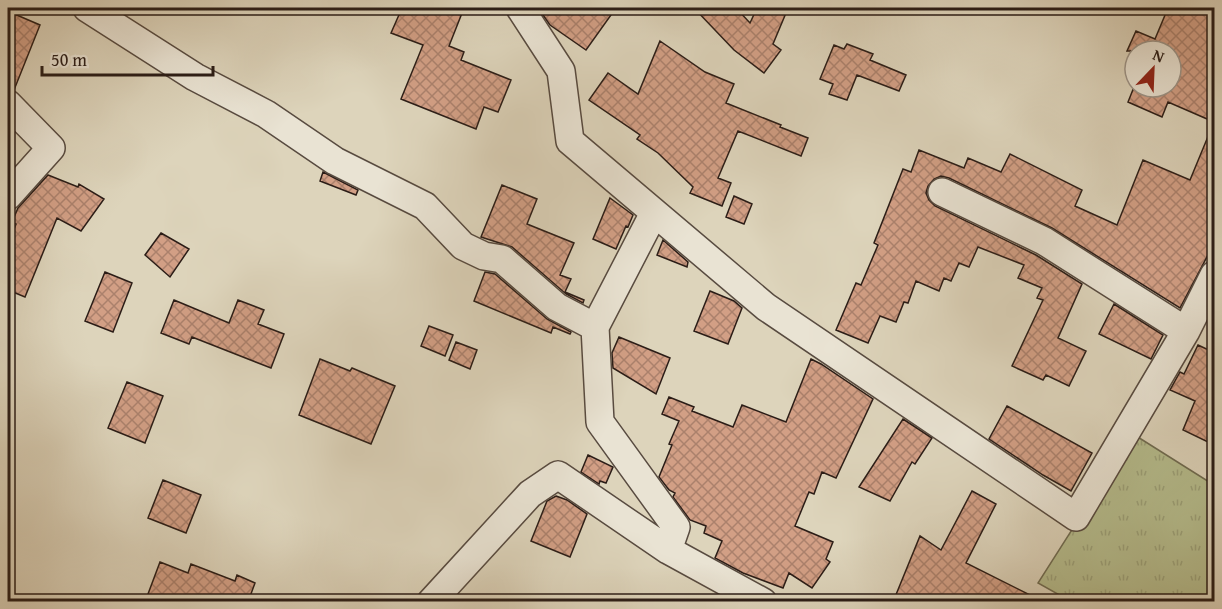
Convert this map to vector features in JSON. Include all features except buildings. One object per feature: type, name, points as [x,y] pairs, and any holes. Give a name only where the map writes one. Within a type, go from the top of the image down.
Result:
[{"type":"street","points":[[87,8],[195,77],[266,114],[335,161],[425,206],[463,246],[484,256],[502,259],[558,308],[595,327]]},
{"type":"street","points":[[520,8],[561,71],[570,141],[766,307],[1076,517],[1186,332],[1215,275]]},
{"type":"street","points":[[8,104],[51,148],[8,196]]},
{"type":"street","points":[[942,192],[1044,241],[1186,332]]},
{"type":"street","points":[[654,213],[595,327],[600,422],[676,527],[668,550]]},
{"type":"street","points":[[431,602],[530,494],[558,475],[668,550],[763,602]]},
{"type":"green space","points":[[1133,434],[1214,485],[1214,601],[1070,601],[1038,583]]}]
